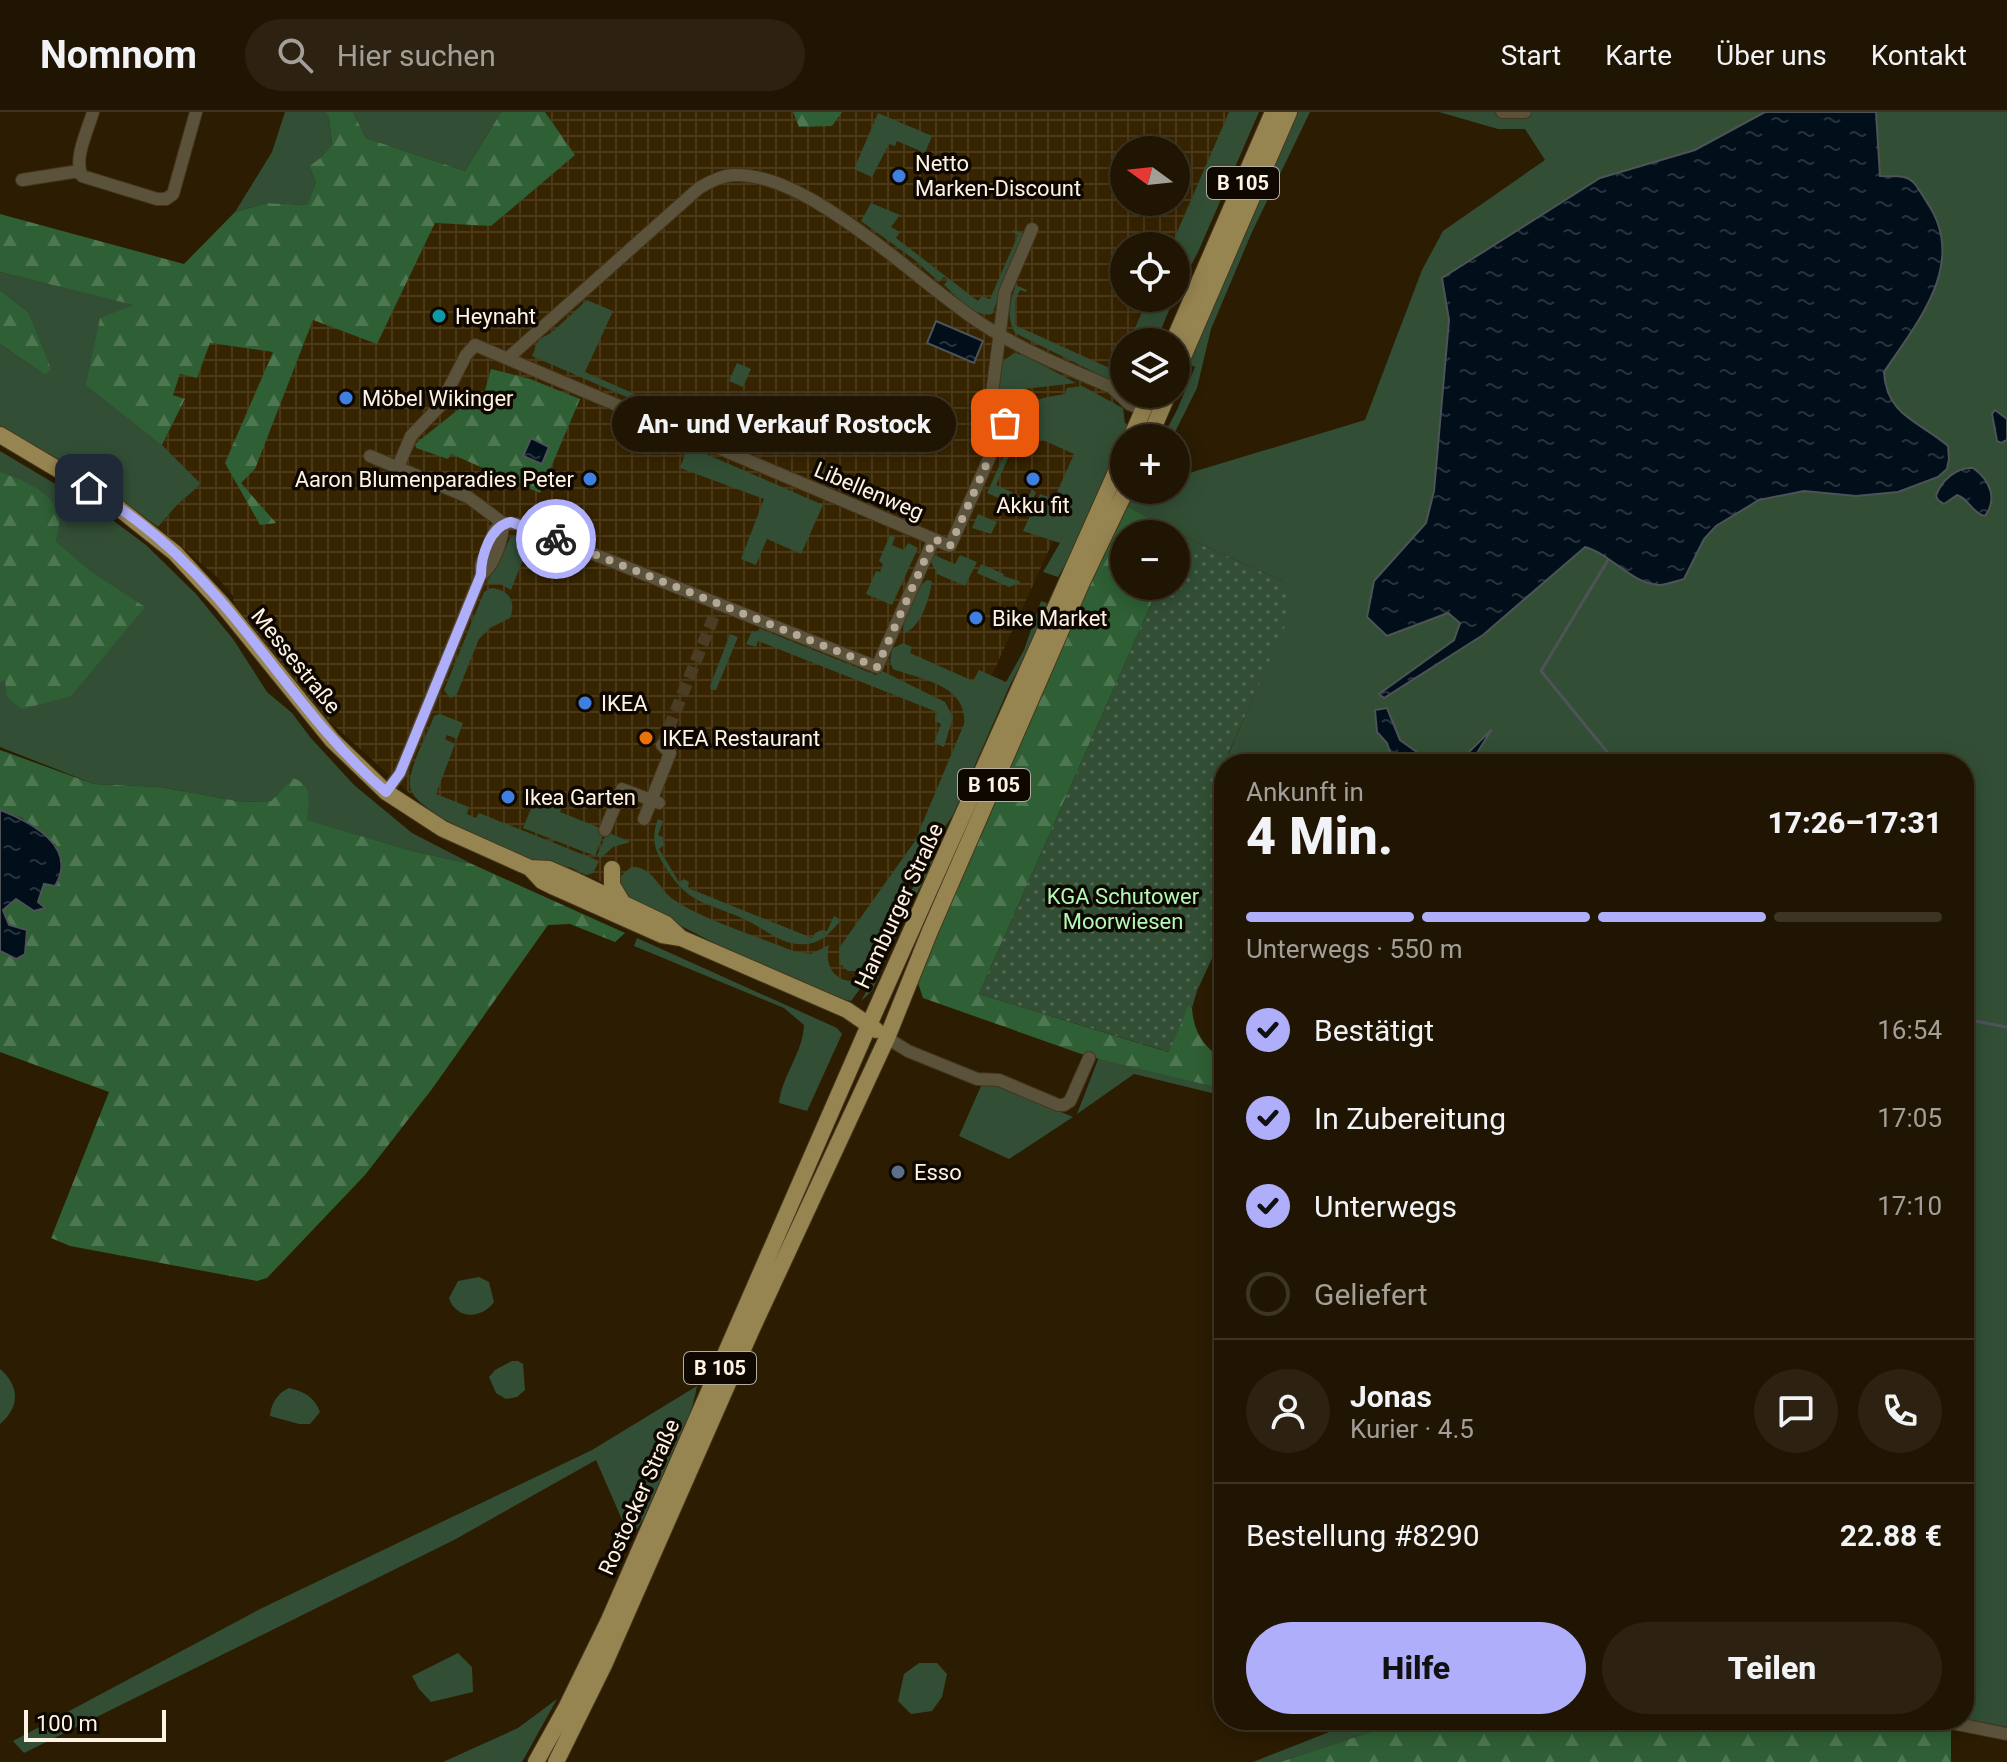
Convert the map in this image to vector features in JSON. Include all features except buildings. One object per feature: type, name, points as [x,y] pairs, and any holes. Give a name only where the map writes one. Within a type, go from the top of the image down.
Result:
[{"type":"main road","name":"B 105","points":[[1179,328],[1273,112]]},
{"type":"main road","name":"B 105","points":[[1190,341],[1289,112]]},
{"type":"main road","name":"Messestraße","points":[[0,435],[106,498],[175,553],[222,604],[332,740],[386,792],[443,829],[530,868],[549,869],[666,924],[681,938]]},
{"type":"main road","name":"Hamburger Straße","points":[[869,1025],[1110,485]]},
{"type":"main road","name":"Hamburger Straße","points":[[887,1038],[955,873],[1119,504]]},
{"type":"main road","name":"Messestraße","points":[[530,868],[542,881],[554,887],[662,935],[681,938],[847,1010],[887,1038]]},
{"type":"main road","points":[[612,869],[612,885],[625,906]]},
{"type":"main road","name":"Rostocker Straße","points":[[536,1762],[583,1676],[615,1607],[869,1025]]},
{"type":"main road","name":"Rostocker Straße","points":[[556,1762],[604,1665],[751,1331],[887,1038]]},
{"type":"street","points":[[79,171],[93,112]]},
{"type":"street","points":[[22,180],[79,171],[89,179],[166,199],[173,194],[196,112]]},
{"type":"street","points":[[1502,112],[1525,112]]},
{"type":"street","points":[[508,358],[699,188],[730,175],[762,180],[829,211],[870,238],[959,309],[1000,335],[1110,384]]},
{"type":"street","points":[[1000,335],[1005,292],[1032,229]]},
{"type":"street","name":"Libellenweg","points":[[398,467],[411,436],[440,406],[470,348],[480,346],[950,546],[1005,423],[1003,415],[991,401],[1000,335]]},
{"type":"street","points":[[370,456],[468,497],[503,523],[518,524],[877,667],[934,539]]},
{"type":"street","points":[[386,792],[400,773],[481,575],[488,570],[503,533],[503,523]]},
{"type":"street","points":[[644,819],[655,802],[670,753],[662,745]]},
{"type":"street","points":[[605,830],[622,789],[655,802]]},
{"type":"street","points":[[887,1038],[908,1051],[977,1079],[999,1080],[1058,1105],[1070,1101],[1089,1058]]},
{"type":"street","points":[[1974,1727],[2007,1734]]},
{"type":"shaded area","points":[[545,112],[1248,112],[1184,232],[1110,232],[1110,312],[1158,312],[1150,328],[1110,328],[1110,408],[1114,408],[846,996],[681,924],[594,878],[568,874],[490,842],[417,800],[328,720],[242,618],[234,597],[217,577],[158,527],[201,484],[162,445],[185,400],[173,395],[180,374],[197,377],[210,343],[274,352],[226,462],[269,432],[313,320],[377,343],[435,223],[491,226],[574,155]]},
{"type":"green space","points":[[285,112],[325,112],[329,118],[332,144],[322,158],[309,166],[316,182],[307,205],[267,203],[235,212],[272,152]]},
{"type":"green space","points":[[325,112],[353,112],[366,138],[465,171],[501,112],[545,112],[575,155],[491,226],[435,223],[377,344],[313,320],[255,469],[241,483],[276,523],[260,525],[225,463],[273,352],[210,343],[197,378],[180,374],[173,395],[185,399],[162,445],[86,385],[100,318],[134,305],[0,272],[0,214],[184,264],[235,212],[267,203],[307,205],[316,182],[309,166],[322,157],[332,144],[329,118]]},
{"type":"green space","points":[[353,112],[501,112],[465,171],[366,138]]},
{"type":"green space","points":[[793,112],[842,112],[832,126],[799,127]]},
{"type":"green space","points":[[1229,112],[1259,112],[1190,267],[1190,232],[1177,232],[1184,216],[1190,216],[1190,202]]},
{"type":"green space","points":[[1295,112],[1310,112],[1252,232],[1211,329],[1197,388],[1190,402],[1190,379],[1195,367],[1190,365],[1194,340]]},
{"type":"green space","points":[[1439,112],[2007,112],[2007,1727],[1974,1721],[1974,754],[1228,754],[1284,626],[1284,582],[1190,539],[1190,520],[1153,520],[1127,506],[1190,504],[1190,473],[1365,420],[1422,270],[1443,231],[1545,160],[1525,129],[1498,129]]},
{"type":"green space","points":[[878,113],[932,136],[925,153],[897,141],[895,146],[889,144],[872,177],[854,169]]},
{"type":"green space","points":[[871,203],[900,215],[891,227],[900,232],[896,238],[978,301],[982,296],[990,299],[1018,235],[1013,230],[1025,234],[992,314],[978,313],[966,305],[944,285],[948,280],[944,277],[939,282],[915,260],[861,221]]},
{"type":"green space","points":[[0,272],[136,305],[162,445],[201,484],[158,527],[118,498],[0,429],[0,344],[45,375],[28,312],[0,290]]},
{"type":"green space","points":[[1016,285],[1027,290],[1020,290],[1015,300],[1015,325],[1110,368],[1110,380],[1015,333],[1010,309]]},
{"type":"green space","points":[[0,290],[28,312],[51,369],[45,375],[0,344]]},
{"type":"green space","points":[[587,300],[613,311],[585,372],[682,415],[680,418],[532,356],[539,339],[551,333]]},
{"type":"green space","points":[[1142,312],[1168,312],[1162,328],[1135,328]]},
{"type":"green space","points":[[1014,353],[1024,355],[1076,383],[1007,391],[999,388],[1003,361]]},
{"type":"green space","points":[[737,363],[751,369],[743,387],[729,381]]},
{"type":"green space","points":[[491,369],[530,379],[580,399],[540,493],[451,454],[448,459],[416,448],[415,444],[459,409],[465,395],[482,401]]},
{"type":"green space","points":[[1082,386],[1110,401],[1110,408],[1123,408],[1127,424],[1110,424],[1110,468],[1075,548],[1058,577],[1043,572],[1060,543],[1023,531],[1040,494],[1054,499],[1074,454],[1016,428],[1034,402],[1065,394],[1067,388]]},
{"type":"green space","points":[[1187,408],[1179,424],[1170,424],[1177,410]]},
{"type":"green space","points":[[1009,444],[1014,445],[996,485],[1027,499],[1032,490],[1036,492],[1028,511],[987,493]]},
{"type":"green space","points":[[688,446],[823,505],[801,554],[767,539],[756,565],[741,559],[764,499],[680,468]]},
{"type":"green space","points":[[0,451],[99,510],[146,545],[196,594],[233,639],[267,692],[292,713],[354,785],[412,833],[472,864],[412,851],[306,820],[308,808],[295,778],[271,801],[243,802],[160,787],[94,784],[0,747]]},
{"type":"green space","points":[[0,472],[25,482],[46,496],[54,504],[58,515],[55,541],[91,572],[145,607],[71,696],[22,709],[7,697],[5,680],[0,682]]},
{"type":"green space","points":[[1127,506],[1153,520],[1120,520]]},
{"type":"green space","points":[[978,514],[997,522],[991,534],[972,528]]},
{"type":"green space","points":[[515,535],[530,542],[511,590],[500,584],[487,584],[501,548],[505,549]]},
{"type":"green space","points":[[890,535],[895,537],[892,545],[904,550],[908,543],[918,548],[892,605],[866,594],[876,571],[880,572],[883,564],[879,561]]},
{"type":"green space","points":[[1110,539],[1110,600],[1153,600],[979,994],[1168,1052],[1188,1004],[1201,1039],[1214,1053],[1214,1087],[1087,1056],[923,998],[917,980]]},
{"type":"green space","name":"KGA Schutower Moorwiesen","points":[[1190,539],[1284,582],[1288,592],[1285,626],[1228,754],[1214,754],[1214,946],[1169,1052],[979,994],[1153,600],[1190,600]]},
{"type":"green space","points":[[934,555],[955,564],[960,555],[977,562],[965,586],[937,574],[931,562]]},
{"type":"green space","points":[[981,564],[1020,583],[1009,587],[977,573]]},
{"type":"green space","points":[[927,580],[932,581],[924,611],[915,625],[904,633],[910,604]]},
{"type":"green space","points":[[491,588],[510,597],[510,618],[490,628],[479,639],[456,696],[450,698],[444,690],[484,592]]},
{"type":"green space","points":[[1041,601],[1047,603],[1042,624],[1010,685],[953,815],[906,885],[866,964],[855,971],[848,971],[839,963],[839,948],[915,841],[964,724],[963,711],[950,692],[928,680],[893,669],[890,661],[892,649],[903,643],[912,647],[910,653],[973,681],[979,670],[1006,682],[1024,650]]},
{"type":"green space","points":[[761,629],[876,675],[882,671],[945,702],[953,717],[944,747],[934,743],[941,724],[935,721],[937,712],[758,641],[756,647],[746,644],[752,631]]},
{"type":"green space","points":[[730,634],[738,637],[716,690],[711,690],[710,686]]},
{"type":"green space","points":[[440,714],[463,723],[457,739],[447,735],[445,739],[455,744],[436,794],[469,807],[467,814],[476,818],[479,813],[599,861],[593,873],[587,875],[567,866],[564,872],[503,848],[452,824],[416,798],[410,786],[412,770],[434,716]]},
{"type":"green space","points":[[0,750],[94,784],[160,787],[243,802],[271,801],[294,778],[307,791],[307,820],[412,851],[472,864],[625,933],[615,942],[570,924],[548,925],[432,1089],[365,1175],[267,1278],[257,1281],[70,1246],[51,1238],[109,1092],[0,1052],[0,951],[16,959],[27,931],[9,925],[3,910],[16,899],[34,911],[44,907],[38,903],[44,884],[55,885],[61,875],[56,845],[22,818],[0,810]]},
{"type":"green space","points":[[538,791],[564,801],[560,812],[605,830],[595,856],[523,828]]},
{"type":"green space","points":[[658,819],[663,821],[658,835],[663,837],[664,845],[659,849],[679,882],[684,879],[689,882],[688,888],[812,938],[815,933],[827,931],[834,916],[841,920],[822,939],[813,943],[791,943],[692,897],[674,879],[656,848],[654,838]]},
{"type":"green space","points":[[607,832],[630,842],[613,847],[601,858],[597,856]]},
{"type":"green space","points":[[946,840],[906,913],[872,991],[861,1001],[914,885]]},
{"type":"green space","points":[[631,867],[650,873],[673,899],[698,914],[731,927],[793,951],[811,954],[829,945],[829,962],[835,975],[848,981],[865,978],[866,981],[851,1001],[842,999],[720,946],[625,897],[619,883],[621,876]]},
{"type":"green space","points":[[637,938],[837,1028],[842,1034],[807,1111],[779,1103],[804,1025],[784,1008],[634,946]]},
{"type":"green space","points":[[1214,945],[1214,954],[1192,1008],[1188,1004]]},
{"type":"green space","points":[[1099,1057],[1214,1086],[1214,1094],[1134,1074],[1077,1114]]},
{"type":"green space","points":[[987,1082],[1073,1117],[1009,1159],[959,1136],[981,1086]]},
{"type":"green space","points":[[479,1277],[489,1282],[494,1302],[476,1314],[457,1310],[449,1298],[458,1281]]},
{"type":"green space","points":[[512,1361],[523,1364],[525,1390],[517,1397],[506,1399],[496,1393],[489,1377]]},
{"type":"green space","points":[[0,1369],[11,1382],[15,1396],[11,1411],[0,1424]]},
{"type":"green space","points":[[697,1386],[671,1465],[651,1507],[630,1538],[596,1460],[454,1540],[24,1753],[13,1741],[260,1609],[592,1450]]},
{"type":"green space","points":[[289,1388],[308,1396],[318,1407],[320,1412],[310,1424],[270,1416],[275,1399]]},
{"type":"green space","points":[[458,1653],[472,1667],[473,1692],[431,1702],[412,1676]]},
{"type":"green space","points":[[919,1663],[937,1663],[947,1674],[942,1697],[932,1711],[911,1714],[898,1701],[904,1674]]},
{"type":"green space","points":[[557,1699],[522,1762],[443,1762],[518,1728]]},
{"type":"green space","points":[[1334,1730],[1376,1730],[1280,1762],[1253,1762]]},
{"type":"green space","points":[[1376,1730],[1951,1730],[1951,1762],[1280,1762]]},
{"type":"water","points":[[1765,112],[1876,112],[1880,176],[1905,177],[1918,188],[1928,204],[1939,226],[1942,249],[1940,271],[1923,314],[1884,372],[1886,387],[1898,408],[1948,446],[1947,469],[1938,477],[1898,492],[1856,496],[1804,491],[1759,500],[1716,526],[1704,539],[1684,579],[1665,584],[1639,579],[1585,547],[1483,635],[1384,698],[1379,694],[1454,640],[1460,623],[1448,613],[1387,636],[1367,617],[1374,581],[1426,523],[1434,491],[1449,320],[1442,278],[1600,178],[1695,150]]},
{"type":"water","points":[[936,321],[983,341],[974,363],[927,343]]},
{"type":"water","points":[[1995,410],[2007,419],[2007,440],[2001,443],[1997,441],[1992,414]]},
{"type":"water","points":[[531,438],[549,447],[542,464],[523,456]]},
{"type":"water","points":[[1973,468],[1984,478],[1990,490],[1991,503],[1985,516],[1957,495],[1944,504],[1936,496],[1950,476]]},
{"type":"water","points":[[1387,708],[1400,740],[1420,754],[1391,754],[1387,743],[1377,732],[1375,710]]},
{"type":"water","points":[[1492,729],[1476,754],[1467,754]]},
{"type":"water","points":[[0,810],[37,829],[56,848],[61,859],[61,872],[55,886],[44,884],[38,902],[45,908],[34,911],[16,899],[3,910],[9,925],[27,930],[25,954],[16,959],[0,951]]},
{"type":"waterway","points":[[1608,560],[1541,671],[1609,754]]},
{"type":"waterway","points":[[1974,1021],[2007,1027]]},
{"type":"tunnel","points":[[662,745],[716,611]]},
{"type":"way so far","points":[[556,539],[877,667],[934,539],[950,546],[1005,423]]},
{"type":"place","name":"Netto Marken-Discount","points":[[899,176]]},
{"type":"place","name":"Heynaht","points":[[439,316]]},
{"type":"place","name":"Möbel Wikinger","points":[[346,398]]},
{"type":"place","name":"An- und Verkauf Rostock","points":[[1005,423]]},
{"type":"place","name":"Aaron Blumenparadies Peter","points":[[590,479]]},
{"type":"place","name":"Akku fit","points":[[1033,479]]},
{"type":"place","name":"Bike Market","points":[[976,618]]},
{"type":"place","name":"IKEA","points":[[585,703]]},
{"type":"place","name":"IKEA Restaurant","points":[[646,738]]},
{"type":"place","name":"Ikea Garten","points":[[508,797]]},
{"type":"place","name":"Esso","points":[[898,1172]]},
{"type":"route","points":[[89,488],[132,517],[195,573],[310,716],[386,792],[400,773],[481,575],[481,565],[495,530],[503,523],[511,522],[556,539]]}]
